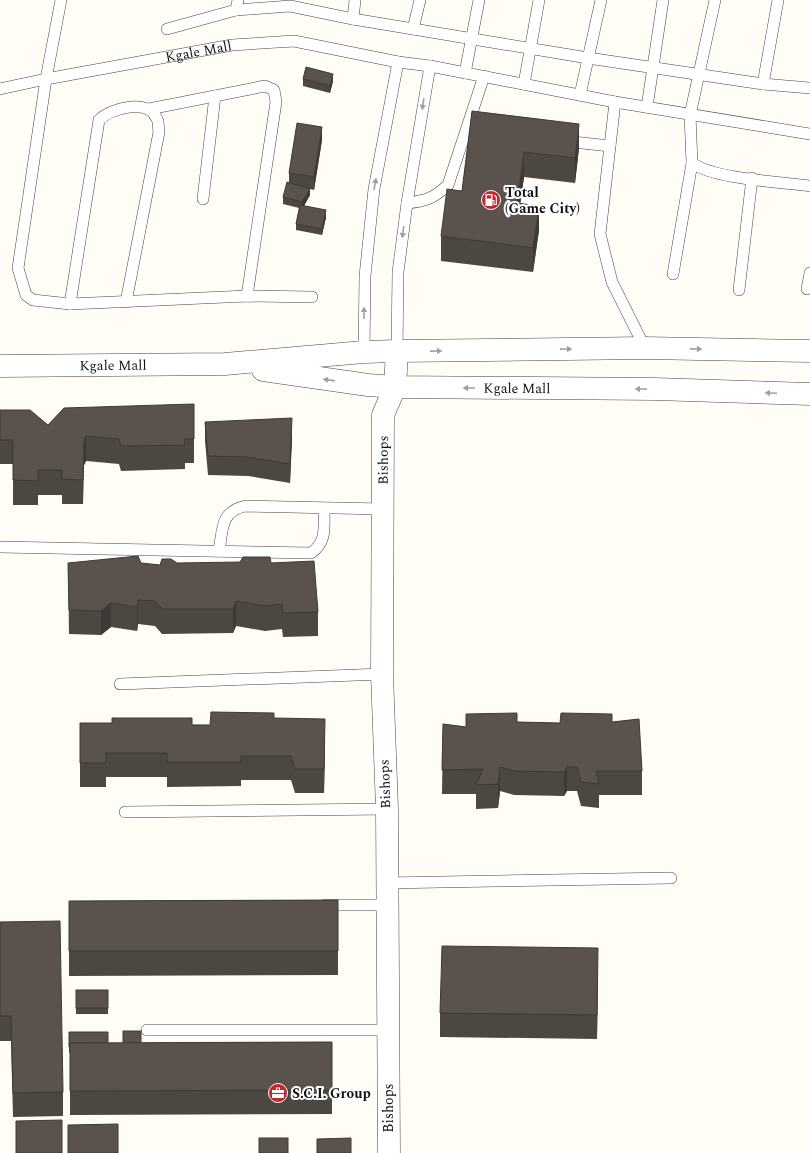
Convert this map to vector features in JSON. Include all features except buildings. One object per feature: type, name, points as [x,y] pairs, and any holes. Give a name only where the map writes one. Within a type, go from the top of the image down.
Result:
[{"type":"street","name":"Kgale Mall","points":[[0,366],[225,364],[364,352],[397,351],[645,348],[810,351]]},
{"type":"street","points":[[395,387],[397,351]]},
{"type":"street","name":"Bishops","points":[[364,352],[368,385],[383,415]]},
{"type":"street","name":"Kgale Mall","points":[[225,364],[368,385],[395,387],[655,389],[810,394]]},
{"type":"street","name":"Bishops","points":[[389,1153],[386,809],[382,674],[382,509],[383,415],[395,387]]},
{"type":"lane","points":[[60,0],[46,79],[18,268],[26,295],[33,300],[70,304],[246,296],[312,297]]},
{"type":"lane","points":[[353,19],[355,0]]},
{"type":"lane","points":[[413,29],[420,0]]},
{"type":"lane","points":[[465,73],[479,0]]},
{"type":"lane","points":[[524,84],[539,0]]},
{"type":"lane","points":[[580,95],[601,0]]},
{"type":"lane","points":[[647,108],[663,0]]},
{"type":"lane","points":[[673,274],[692,163],[690,114],[715,0]]},
{"type":"lane","points":[[763,84],[778,0]]},
{"type":"lane","points":[[167,29],[237,5],[291,3],[353,19],[588,58],[763,84],[810,88]]},
{"type":"lane","name":"Kgale Mall","points":[[0,89],[46,79],[232,45],[294,41],[398,62],[430,66],[647,108],[810,134]]},
{"type":"lane","points":[[364,352],[364,276],[374,189],[398,62]]},
{"type":"lane","points":[[397,351],[398,272],[407,203],[430,66]]},
{"type":"lane","points":[[407,203],[420,202],[436,196],[448,185],[484,76]]},
{"type":"lane","points":[[149,109],[265,86],[274,90],[276,102],[246,296]]},
{"type":"lane","points":[[203,199],[215,96]]},
{"type":"lane","points":[[615,102],[600,234],[612,282],[645,348]]},
{"type":"lane","points":[[70,304],[99,120],[112,110],[142,106],[149,109],[158,119],[159,132],[126,302]]},
{"type":"lane","points":[[466,130],[481,132]]},
{"type":"lane","points":[[549,139],[610,146]]},
{"type":"lane","points":[[692,163],[701,170],[713,173],[810,186]]},
{"type":"lane","points":[[739,290],[752,178]]},
{"type":"lane","points":[[807,289],[810,273]]},
{"type":"lane","points":[[219,551],[225,518],[234,508],[245,506],[324,509],[382,509]]},
{"type":"lane","points":[[0,547],[311,553],[319,547],[324,534],[324,509]]},
{"type":"lane","points":[[120,684],[382,674]]},
{"type":"lane","points":[[125,812],[386,809]]},
{"type":"lane","points":[[386,883],[671,878]]},
{"type":"lane","points":[[315,905],[386,905]]},
{"type":"lane","points":[[147,1030],[388,1030]]},
{"type":"place","name":"Total (Game City)","points":[[491,200]]},
{"type":"place","name":"S.C.I. Group","points":[[278,1093]]}]
